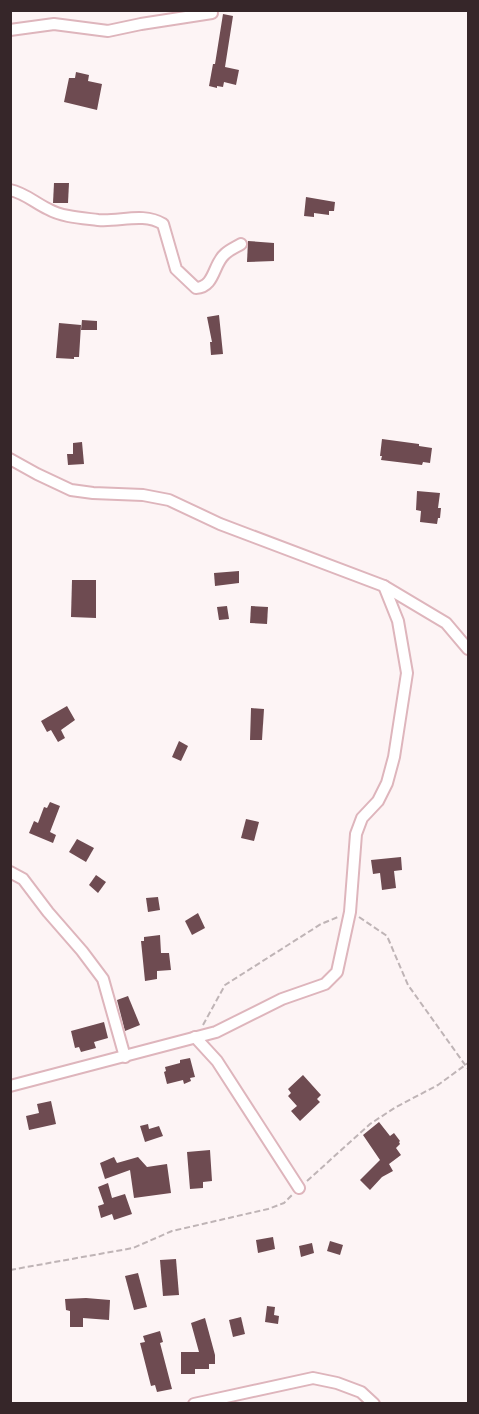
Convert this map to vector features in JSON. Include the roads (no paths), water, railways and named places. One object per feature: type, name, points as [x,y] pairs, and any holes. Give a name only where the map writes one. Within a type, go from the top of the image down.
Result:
[{"type":"street","points":[[10,30],[54,24],[108,31],[212,13]]},
{"type":"street","points":[[10,190],[25,195],[57,214],[99,220],[156,219],[163,224],[176,269],[196,288],[202,288],[208,284],[224,254],[241,244]]},
{"type":"street","points":[[10,459],[71,490],[143,495],[170,500],[220,524],[384,586],[446,623],[468,649]]},
{"type":"street","points":[[10,1086],[216,1032],[304,989],[325,984],[336,972],[350,912],[356,834],[362,818],[378,801],[387,783],[394,757],[407,673],[398,621],[384,586]]},
{"type":"street","points":[[10,872],[24,879],[102,979],[124,1057]]},
{"type":"street","points":[[195,1037],[217,1061],[299,1188]]},
{"type":"street","points":[[194,1404],[313,1378],[337,1383],[361,1392],[374,1404]]}]
